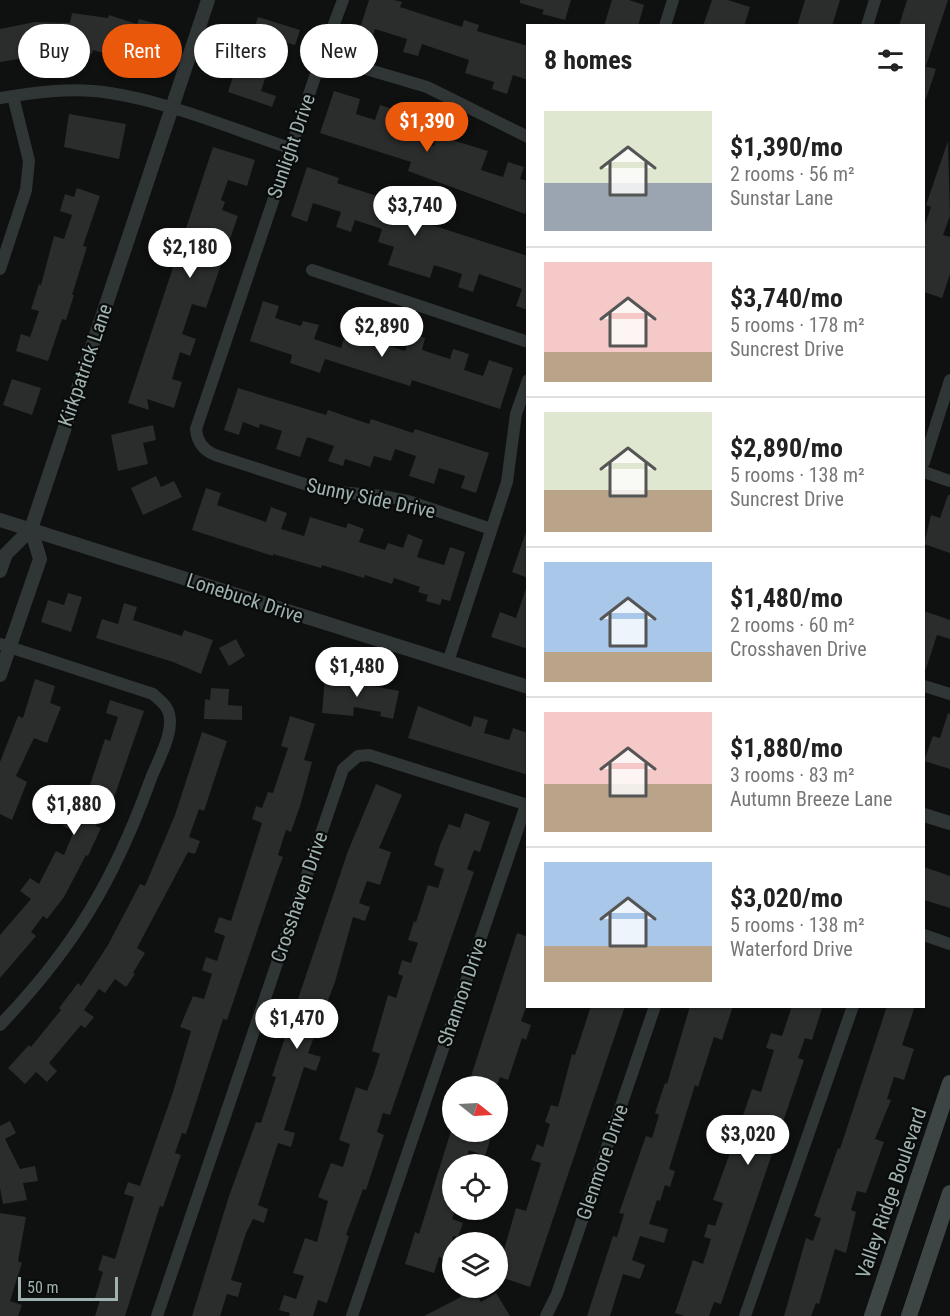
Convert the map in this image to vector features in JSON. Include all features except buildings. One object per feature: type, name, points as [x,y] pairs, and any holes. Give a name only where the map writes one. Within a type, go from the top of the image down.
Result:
[{"type":"main road","name":"Valley Ridge Boulevard","points":[[872,1316],[950,1083]]},
{"type":"main road","points":[[909,1316],[950,1193]]},
{"type":"street","name":"Kirkpatrick Lane","points":[[31,529],[208,0]]},
{"type":"street","name":"Sunlight Drive","points":[[334,24],[343,0]]},
{"type":"street","points":[[666,24],[673,0]]},
{"type":"street","points":[[868,24],[875,0]]},
{"type":"street","points":[[378,73],[427,87],[526,136]]},
{"type":"street","name":"Sunlight Drive","points":[[195,429],[314,78]]},
{"type":"street","points":[[0,99],[73,91],[110,93],[171,109],[290,148]]},
{"type":"street","points":[[0,268],[26,190],[29,161],[13,96]]},
{"type":"street","points":[[312,270],[526,341]]},
{"type":"street","points":[[925,459],[950,380]]},
{"type":"street","points":[[448,662],[507,482],[516,414],[526,386]]},
{"type":"street","name":"Sunny Side Drive","points":[[195,429],[201,446],[215,455],[326,491],[384,496],[408,501],[492,529]]},
{"type":"street","points":[[925,472],[950,481]]},
{"type":"street","points":[[0,520],[31,529]]},
{"type":"street","points":[[0,571],[6,554],[31,529]]},
{"type":"street","points":[[0,675],[5,646],[40,559],[31,529]]},
{"type":"street","name":"Lonebuck Drive","points":[[31,529],[526,686]]},
{"type":"street","points":[[0,1025],[41,980],[88,917],[108,882],[133,829],[170,729],[167,708],[153,694],[5,646]]},
{"type":"street","points":[[925,686],[950,694]]},
{"type":"street","name":"Crosshaven Drive","points":[[157,1316],[343,769],[358,756],[369,755],[526,805]]},
{"type":"street","name":"Shannon Drive","points":[[352,1316],[526,808]]},
{"type":"street","points":[[925,815],[950,823]]},
{"type":"street","points":[[925,935],[950,944]]},
{"type":"street","name":"Glenmore Drive","points":[[546,1316],[557,1294],[654,1008]]},
{"type":"street","points":[[745,1316],[852,1008]]}]
